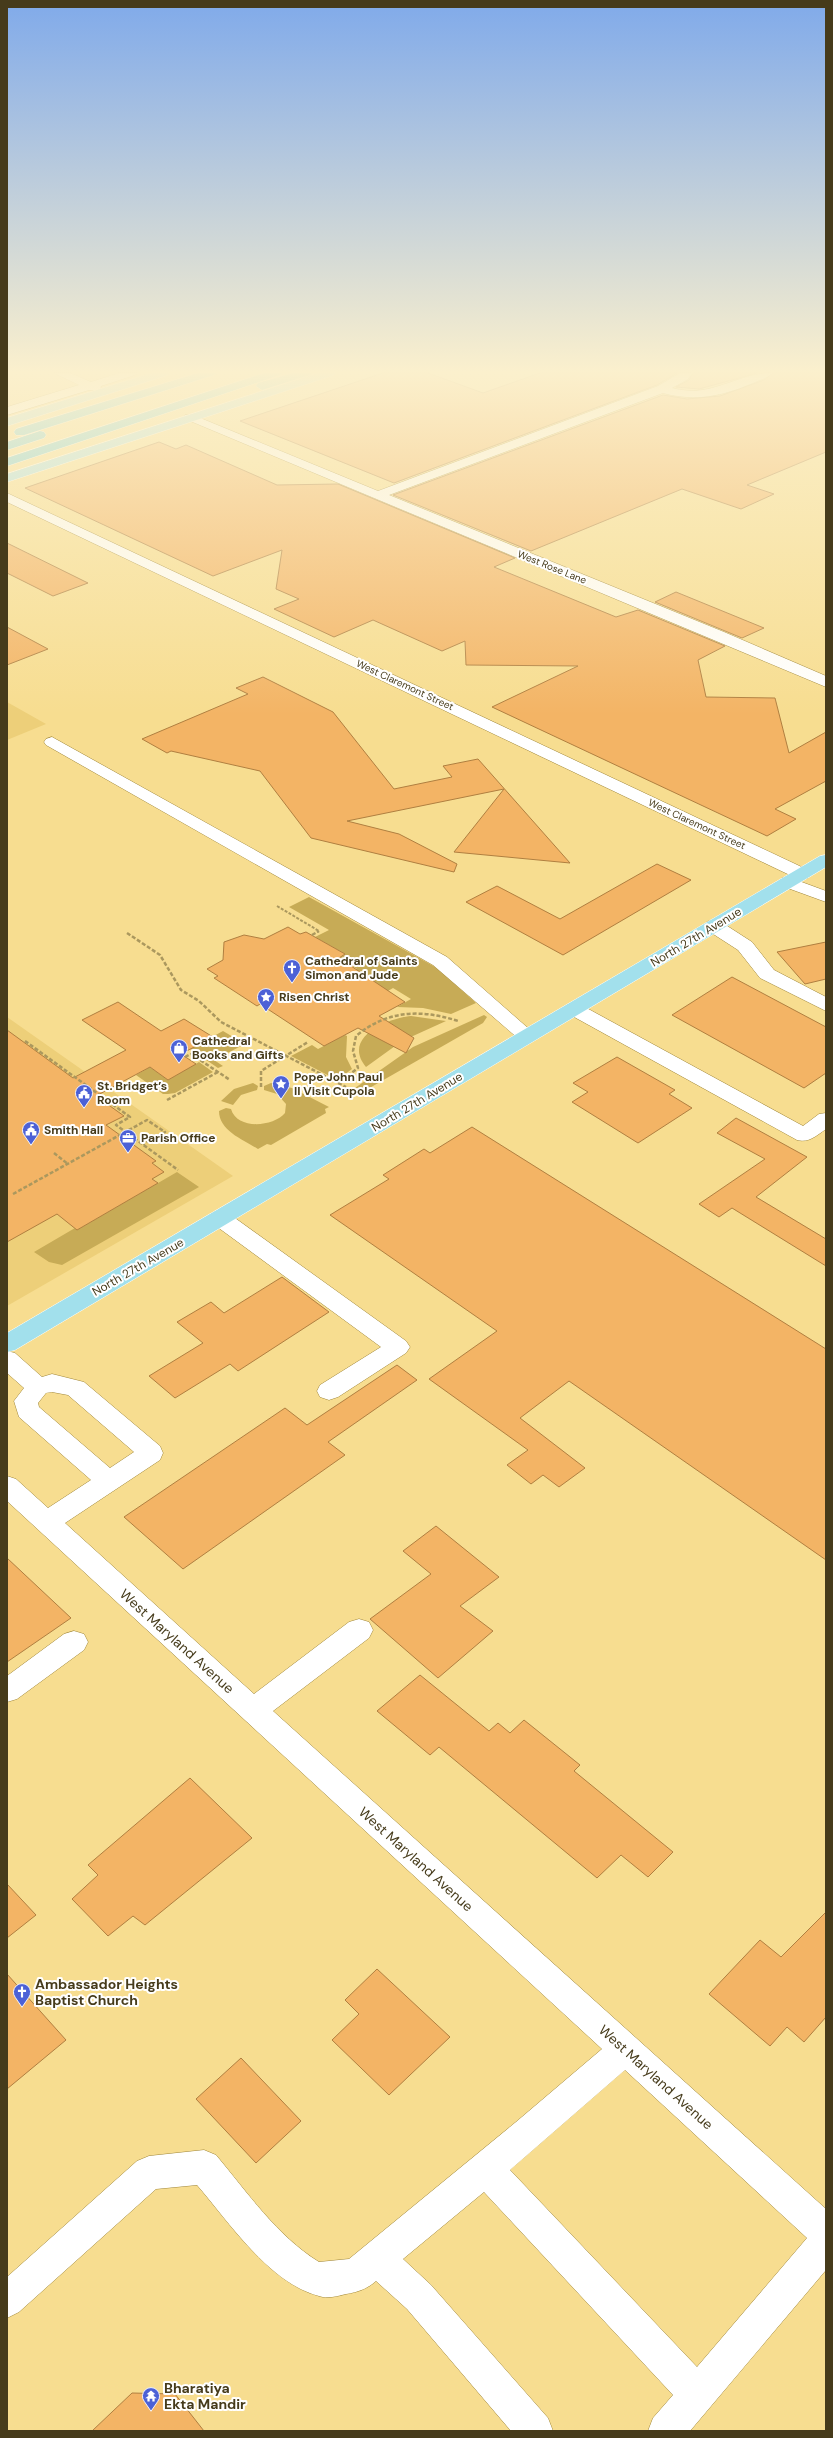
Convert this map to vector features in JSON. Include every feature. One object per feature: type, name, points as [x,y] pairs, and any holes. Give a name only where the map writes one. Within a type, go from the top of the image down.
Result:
[{"type":"main road","name":"North 27th Avenue","points":[[7,1344],[826,860]]},
{"type":"street","name":"West Rose Lane","points":[[356,487],[719,635],[826,682]]},
{"type":"street","points":[[378,496],[402,487]]},
{"type":"street","name":"West Claremont Street","points":[[7,497],[795,878],[826,897]]},
{"type":"street","points":[[52,742],[440,961],[527,1036]]},
{"type":"street","points":[[714,926],[745,946],[768,974],[826,1005]]},
{"type":"street","points":[[574,1009],[804,1135],[826,1119]]},
{"type":"street","points":[[220,1218],[398,1347],[329,1391]]},
{"type":"street","points":[[7,1359],[38,1387]]},
{"type":"street","points":[[47,1522],[109,1481],[151,1453],[74,1388],[52,1383],[38,1387],[26,1402],[28,1411],[109,1481]]},
{"type":"street","name":"West Maryland Avenue","points":[[7,1486],[826,2232]]},
{"type":"street","points":[[253,1710],[359,1630]]},
{"type":"street","points":[[7,1691],[74,1642]]},
{"type":"street","points":[[7,2300],[150,2173],[204,2167],[270,2243],[298,2268],[319,2279],[356,2275],[560,2107],[625,2049]]},
{"type":"street","points":[[486,2169],[697,2394]]},
{"type":"street","points":[[666,2431],[826,2243]]},
{"type":"street","points":[[377,2258],[418,2297],[535,2431]]},
{"type":"path","points":[[277,906],[319,931],[312,935]]},
{"type":"path","points":[[127,933],[160,955],[168,972],[180,990],[199,1001],[222,1022],[346,1087]]},
{"type":"path","points":[[338,1083],[358,1068],[353,1051],[356,1036],[387,1017],[401,1013],[421,1013],[458,1021]]},
{"type":"path","points":[[26,1041],[130,1117],[116,1125],[178,1170]]},
{"type":"path","points":[[262,1087],[262,1071],[308,1042]]},
{"type":"path","points":[[185,1057],[191,1054],[230,1080]]},
{"type":"path","points":[[167,1100],[218,1072]]},
{"type":"path","points":[[13,1194],[147,1120],[165,1132],[143,1144]]},
{"type":"path","points":[[54,1153],[68,1164]]},
{"type":"shaded area","points":[[7,702],[46,724],[7,740]]},
{"type":"shaded area","points":[[309,897],[437,968],[476,1003],[451,1014],[423,1008],[397,1007],[411,999],[393,988],[388,991],[354,971],[357,969],[339,958],[345,954],[315,937],[329,930],[289,907]]},
{"type":"shaded area","points":[[484,1015],[487,1017],[483,1023],[366,1090],[355,1088],[413,1047]]},
{"type":"shaded area","points":[[411,1016],[446,1021],[402,1041],[366,1067],[360,1056],[359,1047],[363,1038],[381,1025]]},
{"type":"shaded area","points":[[7,1017],[233,1176],[7,1306]]},
{"type":"shaded area","points":[[223,1031],[245,1044],[214,1060],[223,1066],[218,1068],[190,1049]]},
{"type":"shaded area","points":[[345,1035],[347,1036],[346,1057],[352,1069],[337,1080],[291,1056],[312,1045],[318,1049]]},
{"type":"shaded area","points":[[199,1062],[213,1072],[175,1093],[163,1094],[136,1075],[150,1067],[168,1080]]},
{"type":"shaded area","points":[[253,1083],[258,1086],[257,1090],[241,1095],[233,1105],[221,1101],[234,1089]]},
{"type":"shaded area","points":[[271,1083],[292,1088],[329,1107],[325,1109],[326,1113],[271,1145],[267,1144],[258,1149],[233,1134],[223,1124],[219,1111],[226,1108],[231,1109],[235,1116],[240,1120],[256,1124],[279,1118],[285,1113],[286,1104],[277,1094],[264,1090],[264,1086]]},
{"type":"shaded area","points":[[177,1172],[199,1187],[62,1265],[49,1262],[34,1252],[75,1228],[77,1230]]},
{"type":"building","points":[[29,487],[345,487],[515,558],[494,567],[616,617],[638,610],[725,646],[698,660],[706,697],[775,698],[789,753],[826,732],[826,781],[775,809],[796,819],[767,836],[492,707],[578,666],[466,665],[465,641],[442,651],[373,620],[334,637],[274,609],[299,599],[276,589],[282,550],[213,576],[25,488]]},
{"type":"building","points":[[415,487],[752,487],[774,494],[741,509],[682,489],[531,551],[393,495]]},
{"type":"building","points":[[7,543],[88,583],[53,596],[7,573]]},
{"type":"building","points":[[676,592],[764,628],[742,638],[655,602]]},
{"type":"building","points":[[7,627],[48,649],[7,665]]},
{"type":"building","points":[[263,677],[333,712],[394,789],[452,777],[443,766],[478,759],[570,863],[454,852],[504,789],[347,821],[399,834],[457,864],[454,872],[311,838],[260,771],[171,751],[167,753],[142,739],[248,694],[236,688]]},
{"type":"building","points":[[657,864],[691,880],[563,955],[466,902],[497,886],[560,919]]},
{"type":"building","name":"Cathedral of Saints Simon and Jude","points":[[288,927],[300,934],[306,932],[345,954],[339,958],[405,1002],[379,1016],[414,1038],[406,1053],[358,1028],[324,1046],[260,1004],[257,1006],[214,978],[218,976],[207,969],[223,960],[224,942],[244,935],[264,939]]},
{"type":"building","points":[[826,942],[826,979],[805,984],[777,952]]},
{"type":"building","points":[[732,977],[826,1027],[826,1073],[804,1088],[672,1015]]},
{"type":"building","points":[[118,1002],[161,1031],[184,1019],[213,1037],[181,1054],[196,1064],[168,1080],[150,1067],[96,1096],[124,1116],[106,1125],[156,1161],[152,1163],[164,1172],[152,1179],[158,1183],[77,1230],[57,1214],[7,1242],[7,1030],[73,1078],[126,1050],[82,1020]]},
{"type":"building","points":[[617,1057],[675,1090],[669,1094],[692,1108],[638,1143],[572,1102],[588,1092],[573,1083]]},
{"type":"building","points":[[736,1118],[807,1157],[756,1197],[826,1239],[826,1266],[732,1208],[719,1217],[699,1204],[765,1159],[717,1133]]},
{"type":"building","points":[[472,1127],[826,1349],[826,1560],[569,1381],[520,1418],[585,1468],[559,1487],[543,1475],[531,1484],[507,1465],[528,1450],[429,1379],[497,1331],[330,1215],[389,1179],[383,1175],[424,1149],[430,1153]]},
{"type":"building","points":[[282,1277],[329,1312],[238,1371],[230,1364],[175,1398],[149,1376],[203,1343],[177,1322],[211,1302],[224,1313]]},
{"type":"building","points":[[397,1365],[417,1380],[328,1442],[345,1455],[183,1569],[124,1517],[285,1408],[307,1425]]},
{"type":"building","points":[[436,1526],[499,1577],[460,1606],[493,1631],[438,1678],[370,1619],[431,1574],[403,1551]]},
{"type":"building","points":[[7,1558],[71,1618],[7,1662]]},
{"type":"building","points":[[420,1675],[489,1731],[498,1723],[510,1733],[524,1720],[580,1765],[574,1771],[673,1852],[648,1877],[621,1855],[597,1878],[439,1747],[430,1755],[377,1711]]},
{"type":"building","points":[[190,1778],[252,1838],[145,1925],[133,1916],[108,1936],[72,1899],[98,1875],[88,1865]]},
{"type":"building","points":[[7,1884],[36,1915],[7,1938]]},
{"type":"building","points":[[826,1912],[826,2017],[804,2042],[787,2027],[770,2046],[709,1994],[760,1940],[781,1957]]},
{"type":"building","points":[[377,1969],[450,2037],[389,2095],[332,2040],[359,2014],[345,2000]]},
{"type":"building","name":"Ambassador Heights Baptist Church","points":[[7,1974],[66,2040],[7,2089]]},
{"type":"building","points":[[241,2058],[301,2121],[256,2163],[196,2099]]},
{"type":"building","name":"Bharatiya Ekta Mandir","points":[[132,2393],[175,2394],[204,2431],[92,2431]]},
{"type":"place","name":"Cathedral of Saints Simon and Jude","points":[[292,983]]},
{"type":"place","name":"Risen Christ","points":[[266,1012]]},
{"type":"place","name":"Cathedral Books and Gifts","points":[[179,1063]]},
{"type":"place","name":"Pope John Paul II Visit Cupola","points":[[281,1099]]},
{"type":"place","name":"St. Bridget’s Room","points":[[84,1108]]},
{"type":"place","name":"Smith Hall","points":[[31,1145]]},
{"type":"place","name":"Parish Office","points":[[128,1153]]},
{"type":"place","name":"Ambassador Heights Baptist Church","points":[[22,2007]]},
{"type":"place","name":"Bharatiya Ekta Mandir","points":[[151,2411]]}]
